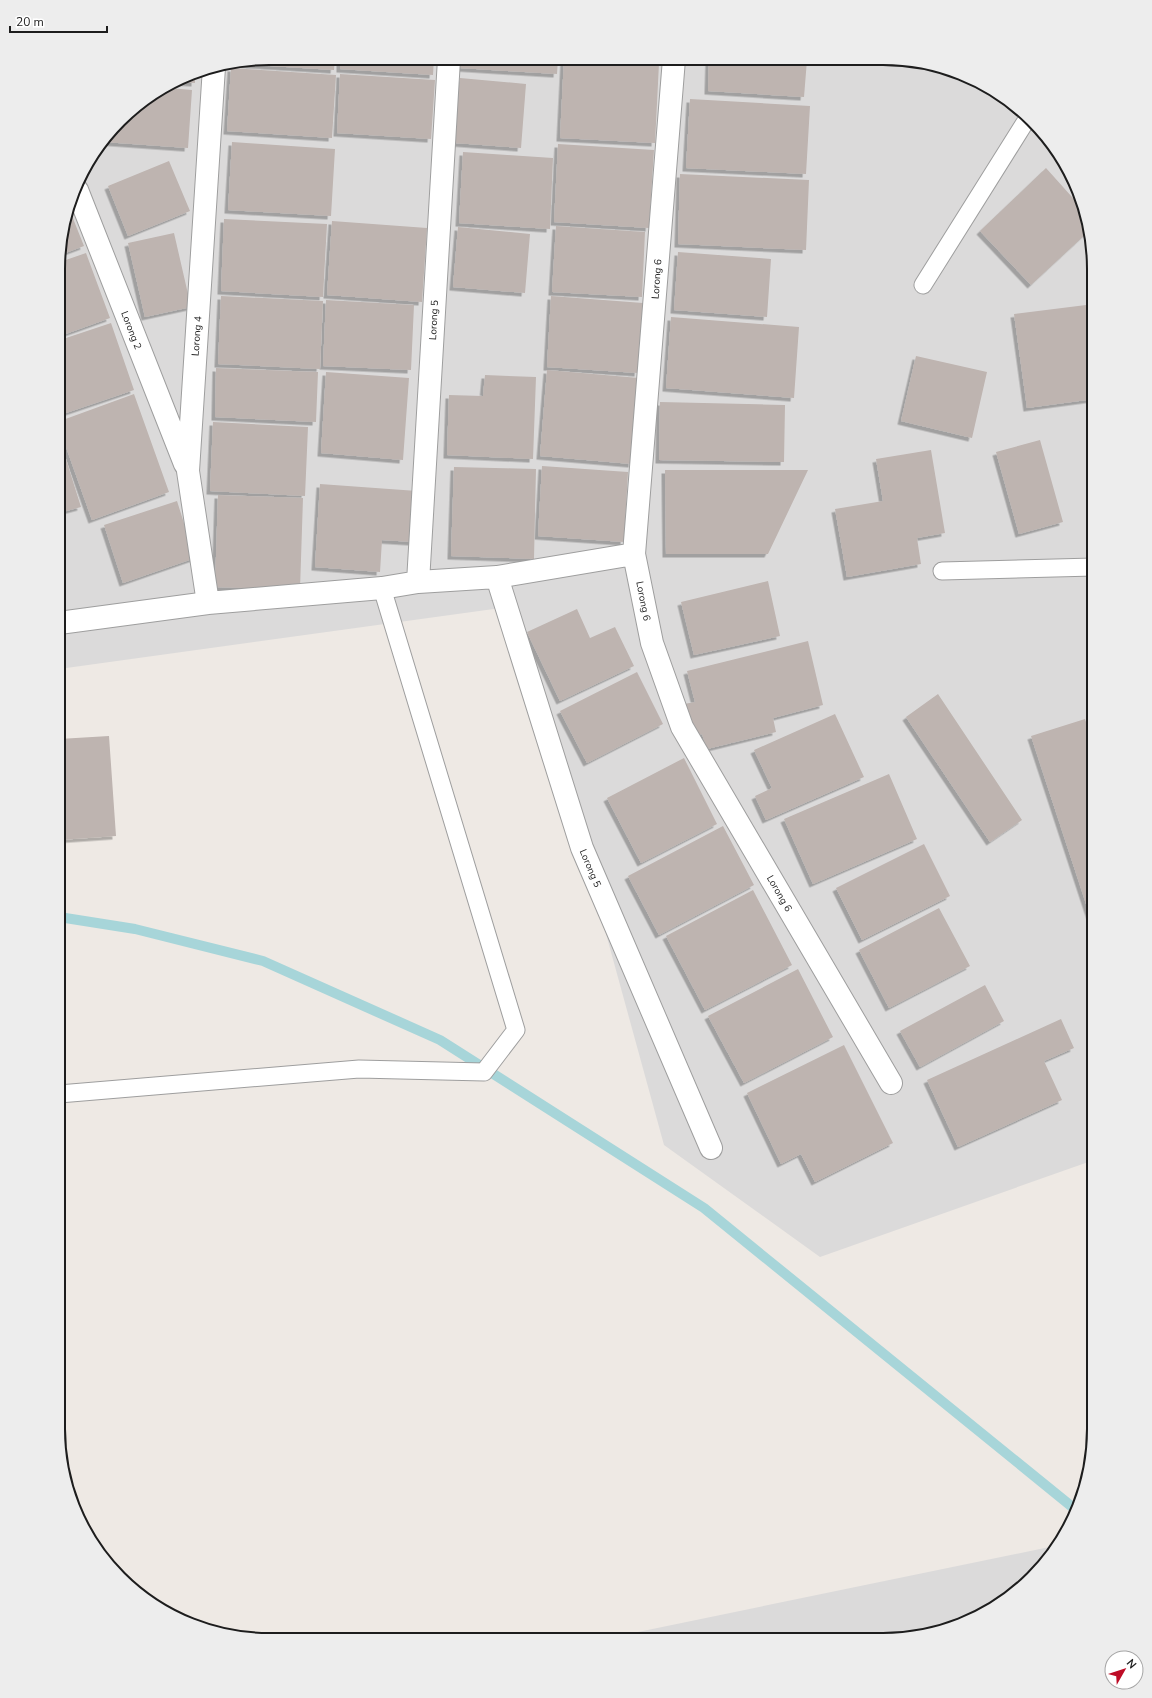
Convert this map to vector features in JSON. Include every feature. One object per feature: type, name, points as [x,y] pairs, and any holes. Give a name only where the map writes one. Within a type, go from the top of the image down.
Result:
[{"type":"street","name":"Lorong 5","points":[[418,582],[449,65]]},
{"type":"street","name":"Lorong 6","points":[[674,65],[634,554],[652,643],[682,727],[891,1083]]},
{"type":"street","name":"Lorong 4","points":[[208,603],[188,471],[214,73]]},
{"type":"street","name":"Lorong 2","points":[[80,194],[188,471]]},
{"type":"street","points":[[65,623],[208,603],[382,588],[418,582],[497,578],[634,554]]},
{"type":"street","name":"Lorong 5","points":[[497,578],[582,848],[711,1148]]},
{"type":"lane","points":[[923,285],[1025,123]]},
{"type":"lane","points":[[942,571],[1087,567]]},
{"type":"lane","points":[[65,1093],[359,1069],[484,1072],[516,1030],[382,588]]},
{"type":"shaded area","points":[[256,65],[896,65],[936,72],[973,86],[996,99],[1027,125],[1053,156],[1066,179],[1080,216],[1087,256],[1087,1162],[820,1257],[664,1145],[516,606],[65,668],[65,256],[72,216],[86,179],[99,156],[125,125],[156,99],[179,86],[216,72]]},
{"type":"shaded area","points":[[1049,1547],[1027,1573],[996,1599],[961,1617],[936,1626],[922,1629],[896,1633],[633,1633]]},
{"type":"building","points":[[255,65],[334,65],[334,70]]},
{"type":"building","points":[[340,65],[434,65],[433,75],[340,69]]},
{"type":"building","points":[[460,65],[558,65],[557,74],[460,68]]},
{"type":"building","points":[[564,65],[659,65],[655,143],[560,138]]},
{"type":"building","points":[[709,65],[807,65],[804,97],[708,91]]},
{"type":"building","points":[[231,69],[336,75],[332,138],[227,131]]},
{"type":"building","points":[[340,74],[435,80],[431,139],[337,133]]},
{"type":"building","points":[[460,78],[526,84],[521,148],[455,143]]},
{"type":"building","points":[[195,79],[195,83],[187,82]]},
{"type":"building","points":[[174,88],[192,90],[188,148],[109,142],[125,125],[145,107]]},
{"type":"building","points":[[690,99],[810,106],[806,174],[686,168]]},
{"type":"building","points":[[232,142],[335,149],[331,216],[228,210]]},
{"type":"building","points":[[558,144],[654,150],[649,228],[554,222]]},
{"type":"building","points":[[463,152],[553,158],[550,229],[459,223]]},
{"type":"building","points":[[169,161],[190,211],[128,236],[108,186]]},
{"type":"building","points":[[1046,168],[1074,200],[1080,216],[1084,236],[1031,285],[980,231]]},
{"type":"building","points":[[680,174],[809,180],[806,250],[678,244]]},
{"type":"building","points":[[72,216],[84,246],[65,253]]},
{"type":"building","points":[[224,219],[327,224],[323,297],[221,291]]},
{"type":"building","points":[[332,221],[427,228],[422,302],[327,295]]},
{"type":"building","points":[[556,226],[645,232],[642,297],[552,292]]},
{"type":"building","points":[[458,227],[530,234],[525,293],[453,287]]},
{"type":"building","points":[[174,233],[191,307],[145,317],[128,243]]},
{"type":"building","points":[[678,252],[771,259],[767,317],[674,310]]},
{"type":"building","points":[[86,253],[110,318],[65,334],[65,269],[65,260]]},
{"type":"building","points":[[221,296],[323,301],[320,369],[218,364]]},
{"type":"building","points":[[551,296],[643,303],[638,373],[547,367]]},
{"type":"building","points":[[326,300],[414,305],[411,370],[323,366]]},
{"type":"building","points":[[1087,305],[1087,400],[1027,408],[1014,314]]},
{"type":"building","points":[[671,317],[799,327],[794,398],[666,388]]},
{"type":"building","points":[[111,323],[134,390],[65,413],[65,338]]},
{"type":"building","points":[[916,356],[987,372],[972,438],[901,421]]},
{"type":"building","points":[[216,368],[318,372],[316,422],[215,417]]},
{"type":"building","points":[[547,370],[639,378],[632,464],[540,456]]},
{"type":"building","points":[[326,372],[409,378],[403,460],[321,453]]},
{"type":"building","points":[[485,375],[536,377],[533,459],[447,455],[449,395],[483,396]]},
{"type":"building","points":[[134,394],[169,492],[92,520],[65,444],[65,419]]},
{"type":"building","points":[[660,402],[785,405],[784,462],[659,460]]},
{"type":"building","points":[[213,422],[308,427],[305,496],[210,491]]},
{"type":"building","points":[[1040,440],[1063,522],[1019,534],[996,452]]},
{"type":"building","points":[[931,450],[945,533],[917,538],[921,564],[847,577],[835,509],[883,501],[876,459]]},
{"type":"building","points":[[65,456],[81,507],[65,511]]},
{"type":"building","points":[[542,466],[628,472],[624,542],[538,536]]},
{"type":"building","points":[[454,467],[536,469],[534,559],[451,556]]},
{"type":"building","points":[[665,470],[808,470],[768,554],[666,554]]},
{"type":"building","points":[[320,484],[417,491],[414,542],[382,540],[380,572],[315,567]]},
{"type":"building","points":[[218,495],[303,498],[300,590],[215,587]]},
{"type":"building","points":[[177,501],[195,558],[123,583],[104,525]]},
{"type":"building","points":[[768,581],[780,636],[694,655],[681,602]]},
{"type":"building","points":[[577,609],[590,638],[615,627],[634,666],[560,701],[527,632]]},
{"type":"building","points":[[808,641],[823,705],[773,718],[776,732],[707,749],[702,734],[692,737],[684,704],[695,702],[687,671]]},
{"type":"building","points":[[637,672],[663,724],[587,763],[560,711]]},
{"type":"building","points":[[938,694],[1022,820],[990,842],[906,717]]},
{"type":"building","points":[[835,714],[864,777],[766,820],[755,796],[772,788],[754,750]]},
{"type":"building","points":[[1085,719],[1087,725],[1087,907],[1031,736]]},
{"type":"building","points":[[109,736],[116,836],[65,840],[65,739]]},
{"type":"building","points":[[684,758],[717,824],[641,863],[607,798]]},
{"type":"building","points":[[889,774],[917,839],[813,884],[784,819]]},
{"type":"building","points":[[723,826],[754,885],[659,935],[628,876]]},
{"type":"building","points":[[924,844],[950,896],[862,940],[836,888]]},
{"type":"building","points":[[753,890],[792,965],[705,1010],[666,936]]},
{"type":"building","points":[[939,908],[970,966],[889,1008],[859,950]]},
{"type":"building","points":[[798,969],[833,1037],[744,1083],[708,1016]]},
{"type":"building","points":[[985,985],[1004,1021],[920,1067],[900,1031]]},
{"type":"building","points":[[1061,1019],[1074,1048],[1044,1061],[1062,1100],[958,1147],[927,1080]]},
{"type":"building","points":[[844,1045],[893,1143],[815,1182],[801,1154],[781,1164],[747,1093]]},
{"type":"waterway","points":[[65,918],[135,929],[263,961],[440,1040],[704,1208],[1071,1506]]}]
